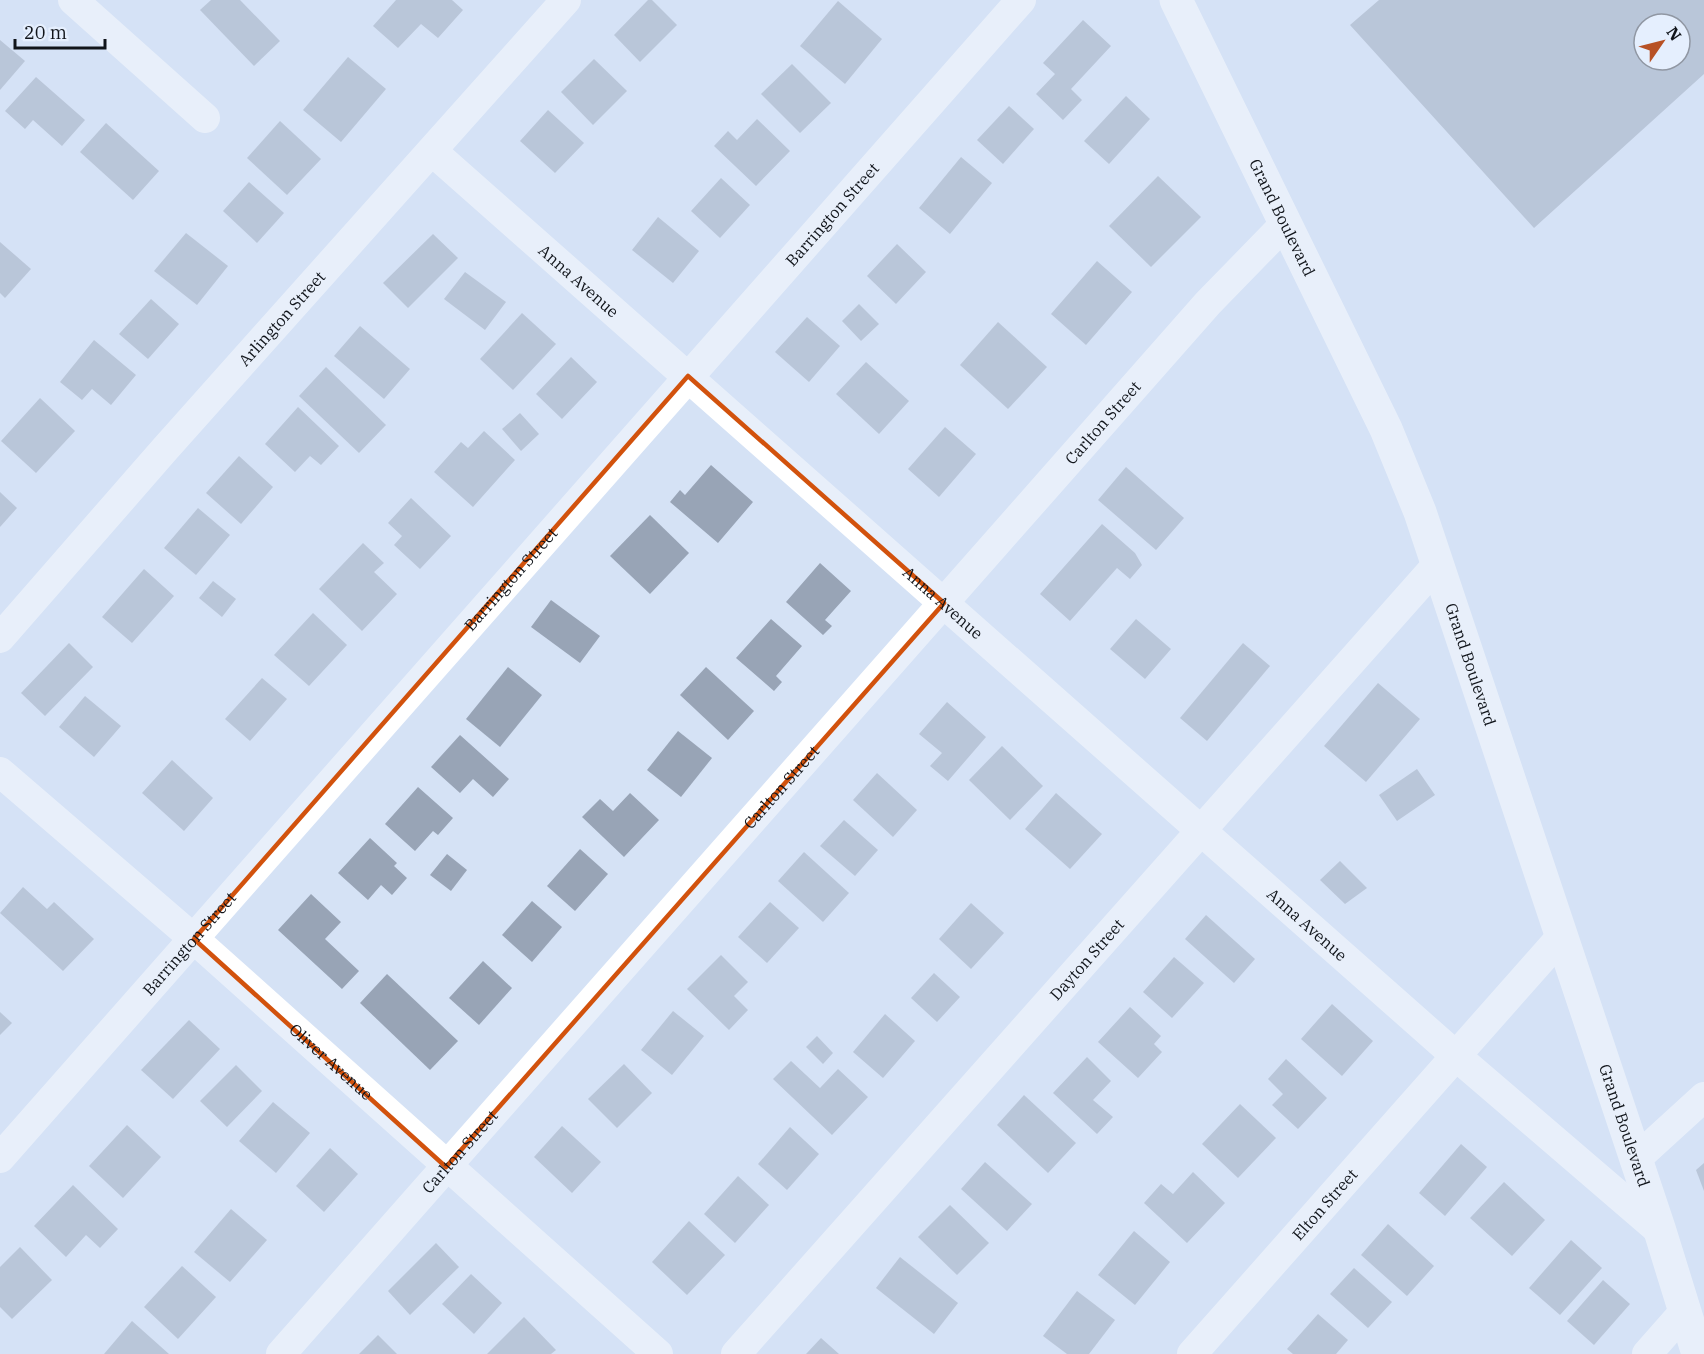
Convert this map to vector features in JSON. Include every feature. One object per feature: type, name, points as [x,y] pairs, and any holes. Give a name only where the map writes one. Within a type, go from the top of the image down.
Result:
[{"type":"street","points":[[73,0],[205,118]]},
{"type":"street","name":"Arlington Street","points":[[0,638],[173,440],[566,0]]},
{"type":"street","name":"Barrington Street","points":[[0,1158],[1021,0]]},
{"type":"street","name":"Grand Boulevard","points":[[1176,0],[1386,429],[1420,512],[1660,1231],[1698,1354]]},
{"type":"street","name":"Anna Avenue","points":[[432,151],[1456,1056],[1660,1231]]},
{"type":"street","name":"Carlton Street","points":[[281,1354],[1208,303],[1286,224]]},
{"type":"street","name":"Dayton Street","points":[[736,1354],[1437,565]]},
{"type":"street","name":"Oliver Avenue","points":[[0,772],[194,939],[446,1167],[658,1354]]},
{"type":"street","points":[[1456,1056],[1562,936]]},
{"type":"street","name":"Elton Street","points":[[1192,1354],[1456,1056]]},
{"type":"street","points":[[1635,1160],[1704,1097]]},
{"type":"street","points":[[1647,1354],[1684,1312]]},
{"type":"highlighted area","points":[[688,376],[944,603],[446,1167],[194,939]]},
{"type":"building","points":[[211,0],[240,0],[280,41],[254,66],[200,10]]},
{"type":"building","points":[[396,0],[452,0],[463,10],[438,38],[421,24],[398,48],[373,26]]},
{"type":"building","points":[[648,0],[652,0],[677,25],[640,62],[614,35]]},
{"type":"building","points":[[1379,0],[1704,0],[1704,74],[1534,228],[1350,25]]},
{"type":"building","points":[[838,1],[882,39],[845,84],[800,46]]},
{"type":"building","points":[[1083,20],[1111,46],[1071,89],[1082,100],[1063,120],[1036,94],[1055,74],[1043,63]]},
{"type":"building","points":[[0,40],[25,61],[0,90]]},
{"type":"building","points":[[348,57],[386,89],[341,142],[303,110]]},
{"type":"building","points":[[594,59],[627,91],[593,125],[561,92]]},
{"type":"building","points":[[792,64],[831,103],[800,133],[761,94]]},
{"type":"building","points":[[36,77],[85,120],[62,146],[33,120],[25,129],[5,111]]},
{"type":"building","points":[[1126,96],[1150,119],[1109,164],[1084,141]]},
{"type":"building","points":[[1009,106],[1034,129],[1003,164],[977,140]]},
{"type":"building","points":[[548,110],[584,143],[555,173],[520,141]]},
{"type":"building","points":[[757,119],[790,151],[756,186],[714,146],[728,131],[737,140]]},
{"type":"building","points":[[280,121],[321,159],[287,195],[247,158]]},
{"type":"building","points":[[106,123],[159,171],[133,200],[80,152]]},
{"type":"building","points":[[961,157],[992,183],[950,234],[919,208]]},
{"type":"building","points":[[1158,176],[1201,217],[1151,267],[1109,226]]},
{"type":"building","points":[[721,178],[750,205],[720,238],[691,211]]},
{"type":"building","points":[[249,182],[284,213],[257,243],[223,211]]},
{"type":"building","points":[[658,217],[699,251],[673,283],[632,250]]},
{"type":"building","points":[[186,233],[228,266],[197,305],[154,271]]},
{"type":"building","points":[[433,234],[458,258],[408,308],[383,283]]},
{"type":"building","points":[[0,242],[31,269],[5,298],[0,293]]},
{"type":"building","points":[[897,244],[926,272],[896,304],[867,276]]},
{"type":"building","points":[[1097,261],[1132,292],[1086,345],[1051,314]]},
{"type":"building","points":[[465,272],[506,302],[485,330],[444,299]]},
{"type":"building","points":[[151,299],[179,324],[148,359],[119,334]]},
{"type":"building","points":[[859,304],[879,324],[861,341],[842,321]]},
{"type":"building","points":[[522,313],[556,344],[513,390],[480,359]]},
{"type":"building","points":[[807,317],[840,346],[809,382],[775,352]]},
{"type":"building","points":[[998,322],[1047,367],[1008,409],[960,365]]},
{"type":"building","points":[[360,326],[410,369],[384,399],[334,356]]},
{"type":"building","points":[[94,340],[136,375],[111,405],[92,389],[82,400],[60,382]]},
{"type":"building","points":[[571,357],[597,382],[562,419],[536,394]]},
{"type":"building","points":[[866,362],[909,401],[879,434],[836,394]]},
{"type":"building","points":[[326,367],[386,425],[359,453],[299,396]]},
{"type":"building","points":[[40,398],[75,431],[36,473],[1,441]]},
{"type":"building","points":[[298,407],[339,446],[321,465],[310,456],[295,472],[265,444]]},
{"type":"building","points":[[520,413],[539,434],[521,451],[502,429]]},
{"type":"building","points":[[945,427],[976,454],[939,497],[908,469]]},
{"type":"building","points":[[484,431],[515,460],[473,507],[434,472],[461,442],[468,448]]},
{"type":"building","points":[[239,456],[273,487],[241,524],[206,493]]},
{"type":"building","points":[[711,465],[753,502],[718,543],[670,502],[680,490],[685,495]]},
{"type":"building","points":[[1126,467],[1184,518],[1156,550],[1098,500]]},
{"type":"building","points":[[0,492],[17,508],[0,527]]},
{"type":"building","points":[[411,498],[451,536],[420,569],[394,545],[402,536],[388,523]]},
{"type":"building","points":[[198,508],[230,535],[196,575],[164,548]]},
{"type":"building","points":[[650,515],[689,553],[650,594],[610,556]]},
{"type":"building","points":[[1102,524],[1135,553],[1142,565],[1130,579],[1117,568],[1070,621],[1040,594]]},
{"type":"building","points":[[363,543],[384,563],[374,572],[397,594],[362,631],[319,589]]},
{"type":"building","points":[[820,563],[851,591],[825,620],[832,626],[823,635],[786,602]]},
{"type":"building","points":[[144,569],[174,596],[132,643],[102,617]]},
{"type":"building","points":[[213,581],[236,599],[222,617],[199,598]]},
{"type":"building","points":[[551,600],[600,636],[580,663],[531,627]]},
{"type":"building","points":[[313,613],[347,645],[309,686],[274,655]]},
{"type":"building","points":[[771,619],[802,646],[776,676],[782,682],[774,691],[736,658]]},
{"type":"building","points":[[1136,619],[1171,649],[1145,679],[1110,649]]},
{"type":"building","points":[[69,643],[93,667],[45,716],[21,693]]},
{"type":"building","points":[[1243,643],[1270,666],[1207,741],[1180,718]]},
{"type":"building","points":[[508,667],[542,695],[500,747],[466,719]]},
{"type":"building","points":[[706,667],[754,711],[728,740],[680,695]]},
{"type":"building","points":[[262,678],[287,699],[250,741],[225,719]]},
{"type":"building","points":[[1378,683],[1420,719],[1366,782],[1324,746]]},
{"type":"building","points":[[85,696],[121,726],[94,757],[59,727]]},
{"type":"building","points":[[947,702],[986,737],[948,781],[930,766],[942,753],[919,734]]},
{"type":"building","points":[[678,731],[712,758],[681,797],[647,770]]},
{"type":"building","points":[[460,735],[509,779],[493,797],[473,779],[460,793],[431,767]]},
{"type":"building","points":[[1002,746],[1043,786],[1010,820],[969,780]]},
{"type":"building","points":[[172,760],[213,798],[184,831],[142,793]]},
{"type":"building","points":[[1417,769],[1435,795],[1397,821],[1379,795]]},
{"type":"building","points":[[877,773],[917,810],[893,837],[853,800]]},
{"type":"building","points":[[418,787],[453,818],[438,835],[433,831],[415,851],[385,824]]},
{"type":"building","points":[[630,793],[659,820],[624,857],[582,817],[600,799],[613,811]]},
{"type":"building","points":[[1056,793],[1102,834],[1070,869],[1025,829]]},
{"type":"building","points":[[844,820],[878,850],[855,876],[820,846]]},
{"type":"building","points":[[370,838],[397,863],[394,866],[407,878],[392,895],[381,885],[368,900],[338,873]]},
{"type":"building","points":[[580,849],[608,874],[575,911],[547,886]]},
{"type":"building","points":[[804,852],[849,893],[823,922],[778,881]]},
{"type":"building","points":[[447,854],[467,870],[451,891],[430,875]]},
{"type":"building","points":[[1340,861],[1367,888],[1345,904],[1320,880]]},
{"type":"building","points":[[23,887],[47,909],[54,902],[94,939],[63,971],[0,913]]},
{"type":"building","points":[[311,894],[341,922],[325,939],[359,971],[342,989],[278,930]]},
{"type":"building","points":[[532,901],[562,927],[532,962],[502,935]]},
{"type":"building","points":[[770,902],[799,928],[767,963],[738,937]]},
{"type":"building","points":[[971,903],[1004,933],[971,969],[939,939]]},
{"type":"building","points":[[1206,915],[1255,959],[1234,983],[1185,939]]},
{"type":"building","points":[[721,955],[748,982],[734,996],[748,1010],[729,1030],[687,989]]},
{"type":"building","points":[[1174,957],[1204,983],[1172,1018],[1143,992]]},
{"type":"building","points":[[483,961],[512,988],[479,1025],[449,998]]},
{"type":"building","points":[[934,973],[960,997],[937,1022],[911,998]]},
{"type":"building","points":[[387,974],[458,1041],[430,1070],[360,1003]]},
{"type":"building","points":[[1332,1004],[1373,1041],[1342,1076],[1301,1039]]},
{"type":"building","points":[[1130,1007],[1161,1036],[1154,1044],[1162,1052],[1138,1078],[1098,1042]]},
{"type":"building","points":[[673,1011],[704,1036],[672,1075],[641,1050]]},
{"type":"building","points":[[0,1012],[12,1023],[0,1035]]},
{"type":"building","points":[[885,1014],[915,1041],[883,1078],[853,1052]]},
{"type":"building","points":[[189,1020],[220,1049],[173,1099],[141,1070]]},
{"type":"building","points":[[817,1036],[833,1053],[823,1064],[806,1047]]},
{"type":"building","points":[[1087,1057],[1111,1081],[1093,1100],[1113,1117],[1097,1134],[1053,1093]]},
{"type":"building","points":[[1286,1059],[1327,1098],[1298,1129],[1272,1105],[1283,1094],[1268,1079]]},
{"type":"building","points":[[791,1061],[820,1088],[838,1069],[868,1097],[832,1135],[773,1079]]},
{"type":"building","points":[[624,1064],[652,1093],[617,1128],[588,1099]]},
{"type":"building","points":[[236,1065],[262,1091],[227,1127],[200,1101]]},
{"type":"building","points":[[1024,1095],[1076,1143],[1048,1173],[997,1125]]},
{"type":"building","points":[[273,1102],[310,1133],[276,1173],[239,1141]]},
{"type":"building","points":[[1240,1104],[1276,1138],[1238,1178],[1202,1144]]},
{"type":"building","points":[[127,1125],[161,1157],[123,1198],[89,1166]]},
{"type":"building","points":[[562,1126],[601,1162],[572,1193],[534,1157]]},
{"type":"building","points":[[790,1127],[819,1154],[787,1190],[758,1164]]},
{"type":"building","points":[[1461,1144],[1487,1167],[1445,1216],[1419,1193]]},
{"type":"building","points":[[330,1148],[358,1174],[324,1212],[296,1186]]},
{"type":"building","points":[[985,1162],[1032,1204],[1007,1231],[961,1189]]},
{"type":"building","points":[[1704,1163],[1704,1191],[1696,1170]]},
{"type":"building","points":[[1193,1172],[1225,1203],[1187,1243],[1144,1203],[1161,1184],[1173,1194]]},
{"type":"building","points":[[738,1176],[769,1205],[735,1243],[704,1214]]},
{"type":"building","points":[[1504,1182],[1545,1220],[1512,1256],[1470,1218]]},
{"type":"building","points":[[73,1185],[118,1229],[100,1248],[86,1235],[66,1257],[34,1226]]},
{"type":"building","points":[[950,1205],[989,1243],[957,1275],[918,1237]]},
{"type":"building","points":[[231,1209],[267,1240],[230,1282],[194,1252]]},
{"type":"building","points":[[689,1221],[725,1255],[687,1295],[652,1262]]},
{"type":"building","points":[[1388,1224],[1434,1266],[1407,1296],[1361,1255]]},
{"type":"building","points":[[1134,1231],[1170,1262],[1135,1305],[1098,1275]]},
{"type":"building","points":[[1571,1240],[1602,1268],[1560,1315],[1529,1288]]},
{"type":"building","points":[[436,1243],[459,1267],[410,1315],[388,1291]]},
{"type":"building","points":[[20,1247],[52,1280],[12,1319],[0,1307],[0,1267]]},
{"type":"building","points":[[900,1257],[958,1303],[934,1334],[876,1288]]},
{"type":"building","points":[[182,1266],[216,1297],[178,1339],[144,1307]]},
{"type":"building","points":[[1354,1268],[1392,1302],[1368,1328],[1330,1294]]},
{"type":"building","points":[[471,1274],[502,1303],[474,1334],[442,1304]]},
{"type":"building","points":[[1603,1280],[1630,1304],[1594,1345],[1567,1321]]},
{"type":"building","points":[[1077,1291],[1115,1320],[1089,1354],[1067,1354],[1043,1336]]},
{"type":"building","points":[[1318,1314],[1348,1340],[1336,1354],[1293,1354],[1287,1349]]},
{"type":"building","points":[[524,1317],[556,1350],[551,1354],[487,1354]]},
{"type":"building","points":[[132,1321],[169,1354],[104,1354]]},
{"type":"building","points":[[378,1335],[397,1354],[359,1354]]},
{"type":"building","points":[[821,1338],[839,1354],[806,1354]]}]
